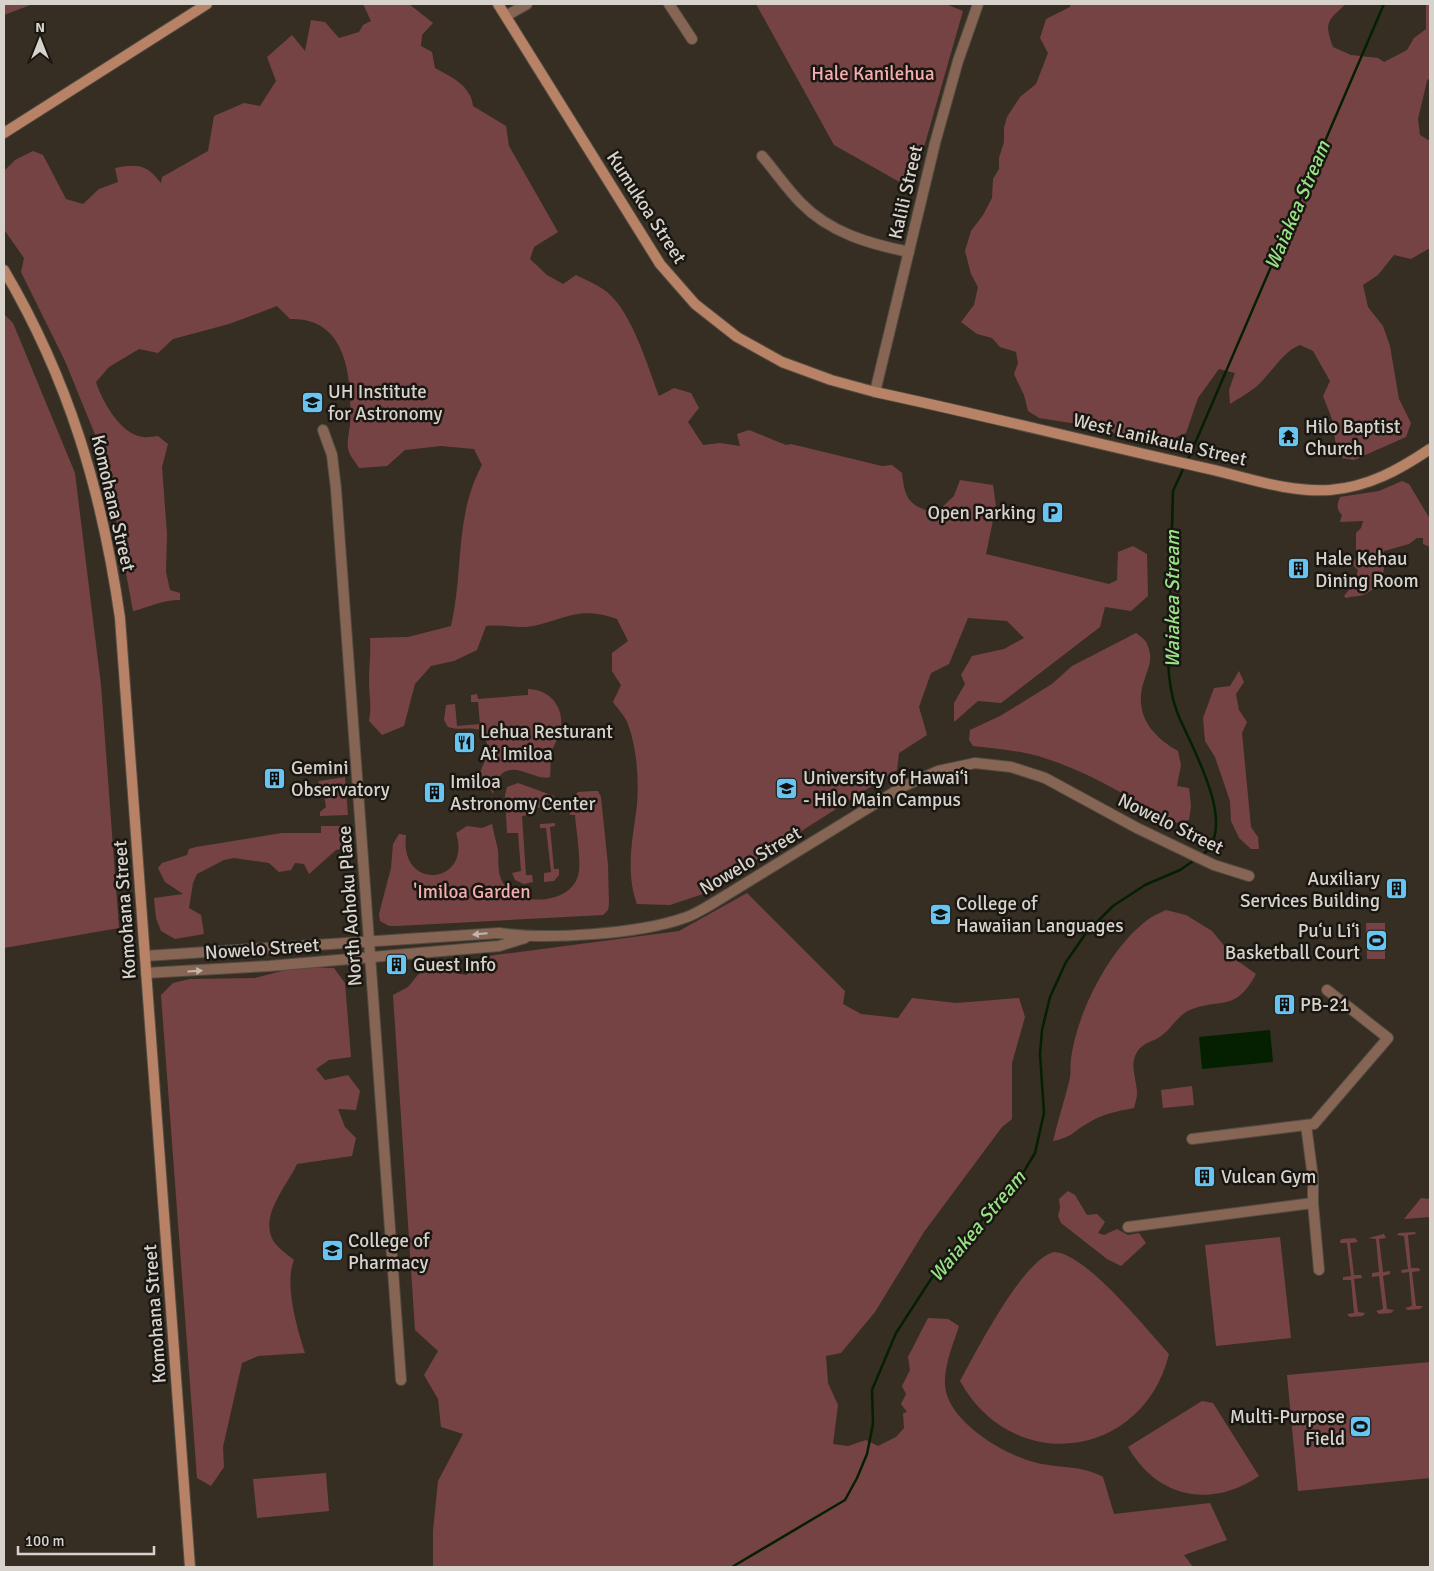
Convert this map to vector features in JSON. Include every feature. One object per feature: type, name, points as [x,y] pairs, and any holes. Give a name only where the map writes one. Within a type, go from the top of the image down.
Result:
[{"type":"street","points":[[4,133],[207,4]]},
{"type":"street","name":"Kumukoa Street","points":[[498,4],[660,264],[696,304],[737,337],[782,362],[831,380],[875,392]]},
{"type":"street","points":[[506,16],[527,4]]},
{"type":"street","points":[[669,4],[692,39]]},
{"type":"street","name":"Kalili Street","points":[[875,392],[935,143],[958,61],[978,4]]},
{"type":"street","points":[[762,156],[802,204],[842,233],[877,245],[909,252]]},
{"type":"street","name":"Komohana Street","points":[[4,270],[43,346],[81,438],[106,534],[120,618],[190,1567]]},
{"type":"street","name":"West Lanikaula Street","points":[[875,392],[1213,469],[1285,488],[1330,490],[1347,488],[1379,478],[1408,464],[1430,449]]},
{"type":"street","name":"North Aohoku Place","points":[[323,430],[332,455],[336,489],[401,1380]]},
{"type":"street","name":"Nowelo Street","points":[[146,973],[269,966],[499,946],[528,937],[620,930],[653,926],[686,918],[752,880],[904,786],[938,771],[969,764],[1010,767],[1045,778],[1137,828],[1214,865],[1249,876]]},
{"type":"street","name":"Nowelo Street","points":[[144,956],[368,943],[499,932],[528,937]]},
{"type":"street","points":[[1192,1138],[1314,1124],[1388,1038],[1327,990]]},
{"type":"street","points":[[1306,1125],[1313,1178],[1313,1203],[1319,1270]]},
{"type":"street","points":[[1128,1227],[1313,1203]]},
{"type":"green space","points":[[4,4],[33,4],[4,15]]},
{"type":"green space","points":[[363,4],[409,4],[433,23],[422,35],[421,46],[432,52],[435,68],[465,88],[469,93],[473,106],[506,126],[509,146],[558,232],[534,247],[530,259],[547,275],[563,284],[576,275],[607,292],[632,326],[659,396],[674,388],[691,393],[699,408],[688,422],[703,445],[720,443],[740,446],[737,434],[749,430],[786,445],[791,444],[882,466],[892,465],[902,473],[905,490],[910,501],[920,508],[936,513],[954,496],[960,480],[993,485],[996,506],[986,554],[1109,584],[1117,580],[1118,552],[1133,546],[1147,554],[1148,596],[1131,611],[1105,607],[1100,627],[1001,703],[978,701],[954,722],[954,703],[965,684],[961,675],[972,656],[1004,649],[1024,638],[1007,621],[968,618],[949,664],[931,673],[919,707],[927,735],[899,753],[897,770],[703,894],[670,905],[637,904],[631,880],[631,867],[637,805],[637,764],[628,724],[613,702],[621,685],[612,671],[612,653],[628,641],[617,619],[593,613],[583,613],[528,627],[486,626],[477,650],[454,661],[431,666],[415,684],[404,726],[382,735],[369,721],[370,638],[408,637],[451,626],[455,605],[463,524],[473,485],[482,465],[474,449],[441,446],[405,450],[387,466],[359,468],[348,449],[350,390],[343,355],[335,340],[325,329],[310,321],[290,319],[277,306],[229,324],[173,339],[158,353],[139,349],[109,367],[96,382],[108,407],[120,424],[135,435],[143,437],[158,436],[168,444],[162,467],[167,534],[166,572],[170,590],[180,593],[180,600],[161,602],[133,611],[105,459],[65,361],[21,272],[24,258],[5,231],[4,171],[15,160],[33,151],[43,155],[66,199],[83,204],[99,189],[118,182],[115,168],[142,167],[151,172],[161,183],[162,177],[208,151],[214,116],[244,103],[260,106],[276,81],[267,57],[292,35],[305,51],[311,20],[325,22],[339,38],[359,32],[363,25],[371,21]]},
{"type":"green space","name":"Hale Kanilehua","points":[[756,4],[946,4],[963,11],[912,189],[834,145]]},
{"type":"green space","points":[[1070,4],[1346,4],[1329,22],[1328,27],[1333,47],[1351,55],[1378,58],[1384,62],[1407,50],[1414,38],[1426,29],[1426,4],[1430,4],[1430,77],[1427,81],[1418,119],[1420,135],[1430,141],[1430,248],[1411,259],[1394,255],[1378,275],[1363,285],[1368,307],[1383,326],[1390,346],[1399,399],[1411,423],[1406,437],[1354,460],[1342,458],[1336,446],[1332,419],[1323,396],[1330,381],[1313,351],[1300,345],[1288,352],[1256,387],[1230,404],[1229,390],[1235,373],[1219,369],[1198,398],[1186,433],[1162,443],[1114,433],[1103,428],[1039,418],[1028,411],[1024,395],[1014,374],[1018,363],[1016,352],[1000,347],[992,338],[977,334],[961,322],[974,305],[978,287],[971,274],[965,251],[971,231],[983,215],[992,198],[993,179],[999,169],[999,158],[1004,142],[1004,128],[1007,117],[1020,97],[1036,84],[1048,53],[1040,38],[1046,19],[1070,7]]},
{"type":"green space","points":[[4,314],[13,323],[75,473],[101,685],[119,928],[4,948]]},
{"type":"green space","points":[[1402,481],[1409,484],[1430,519],[1430,547],[1423,544],[1423,538],[1417,538],[1409,544],[1384,551],[1384,571],[1379,583],[1370,592],[1346,598],[1344,596],[1355,582],[1358,570],[1352,564],[1356,557],[1356,533],[1361,528],[1363,521],[1340,522],[1342,515],[1339,511],[1338,502],[1340,497],[1379,491]]},
{"type":"green space","points":[[1136,633],[1145,641],[1150,654],[1150,663],[1141,693],[1143,714],[1153,731],[1178,751],[1181,765],[1177,786],[1189,788],[1191,806],[1189,820],[1176,823],[1087,775],[1050,760],[1030,754],[973,746],[969,740],[970,730],[1000,716],[1052,684],[1072,666]]},
{"type":"green space","points":[[1239,671],[1244,682],[1236,694],[1239,710],[1247,722],[1242,733],[1251,827],[1258,837],[1259,849],[1251,849],[1239,838],[1231,821],[1230,801],[1215,757],[1205,741],[1203,718],[1214,688],[1230,686]]},
{"type":"green space","points":[[528,689],[542,692],[554,700],[560,713],[561,728],[551,754],[550,777],[543,778],[518,770],[511,770],[503,773],[497,780],[493,794],[489,786],[478,778],[489,750],[483,731],[448,727],[444,720],[446,705],[455,704],[457,726],[480,724],[478,702],[471,702],[471,695],[477,694],[478,699],[528,695]]},
{"type":"green space","points":[[345,777],[348,815],[320,816],[320,812],[326,807],[323,789],[318,783],[319,781]]},
{"type":"green space","points":[[518,783],[554,796],[555,811],[549,812],[548,807],[529,808],[529,815],[522,816],[526,875],[532,875],[533,882],[524,884],[515,880],[512,873],[521,871],[518,833],[507,833],[505,795],[507,787]]},
{"type":"green space","name":"'Imiloa Garden","points":[[598,791],[601,797],[608,865],[609,904],[608,910],[603,915],[397,926],[389,926],[380,921],[379,914],[391,868],[393,844],[399,834],[406,835],[407,854],[413,866],[423,873],[435,875],[446,871],[454,863],[458,850],[456,833],[467,826],[482,828],[492,824],[498,850],[499,874],[509,889],[529,899],[542,900],[564,893],[573,886],[579,870],[575,815],[570,815],[568,802],[578,792]]},
{"type":"green space","points":[[555,823],[555,826],[550,827],[554,869],[559,869],[559,875],[554,881],[544,882],[544,873],[551,872],[546,828],[540,828],[540,824]]},
{"type":"green space","points":[[321,826],[347,826],[350,853],[342,849],[336,850],[309,874],[304,864],[295,863],[291,870],[279,872],[269,863],[234,858],[224,860],[197,874],[193,883],[189,908],[201,915],[204,934],[175,939],[161,931],[156,918],[154,898],[183,894],[165,882],[158,868],[162,863],[187,855],[189,849],[196,847],[282,833],[321,833]]},
{"type":"green space","points":[[747,893],[845,991],[843,1004],[861,1014],[898,1018],[912,998],[956,1003],[1019,998],[1025,1017],[1012,1063],[1012,1119],[1002,1127],[924,1232],[875,1312],[841,1353],[826,1356],[828,1383],[838,1405],[833,1444],[848,1446],[866,1440],[878,1446],[896,1437],[904,1428],[903,1413],[907,1412],[901,1404],[906,1394],[902,1386],[910,1370],[908,1357],[928,1318],[948,1319],[959,1326],[947,1363],[945,1385],[948,1398],[965,1422],[990,1442],[1018,1457],[1048,1465],[1086,1470],[1103,1477],[1114,1514],[1210,1503],[1227,1540],[1184,1555],[1193,1567],[433,1567],[433,1531],[438,1481],[463,1434],[441,1427],[438,1399],[424,1375],[438,1351],[415,1330],[393,995],[408,987],[425,966],[466,975],[488,956],[679,931]]},
{"type":"green space","points":[[1166,910],[1186,915],[1212,931],[1235,959],[1256,974],[1241,994],[1234,999],[1201,1006],[1186,1012],[1161,1036],[1139,1049],[1134,1062],[1137,1093],[1134,1108],[1099,1117],[1069,1136],[1053,1141],[1070,1078],[1074,1041],[1097,983],[1132,933],[1148,919]]},
{"type":"green space","name":"Puʻu Liʻi Basketball Court","points":[[1366,923],[1385,923],[1385,959],[1367,959]]},
{"type":"green space","points":[[297,967],[334,968],[345,983],[351,1057],[329,1060],[316,1069],[325,1080],[348,1075],[360,1091],[356,1110],[338,1109],[345,1127],[356,1138],[352,1156],[297,1164],[276,1202],[269,1222],[270,1232],[276,1245],[294,1260],[290,1281],[291,1293],[298,1332],[305,1353],[258,1356],[242,1363],[223,1447],[224,1467],[211,1486],[197,1478],[161,995],[173,983],[190,979],[255,978]]},
{"type":"green space","points":[[1192,1086],[1194,1105],[1163,1108],[1161,1090]]},
{"type":"green space","points":[[1068,1191],[1075,1195],[1087,1215],[1097,1214],[1105,1222],[1098,1233],[1104,1235],[1117,1229],[1128,1235],[1139,1233],[1146,1243],[1121,1266],[1107,1259],[1061,1223],[1058,1216],[1060,1208],[1059,1199]]},
{"type":"green space","points":[[1421,1198],[1430,1199],[1430,1217],[1404,1219]]},
{"type":"green space","points":[[1415,1232],[1416,1234],[1408,1235],[1411,1268],[1419,1268],[1420,1271],[1412,1272],[1416,1306],[1423,1306],[1420,1309],[1408,1310],[1405,1308],[1412,1306],[1409,1272],[1402,1273],[1401,1270],[1408,1269],[1404,1236],[1397,1235],[1399,1233]]},
{"type":"green space","points":[[1384,1234],[1386,1238],[1379,1239],[1383,1272],[1390,1271],[1390,1274],[1383,1276],[1387,1309],[1394,1310],[1391,1313],[1379,1314],[1376,1311],[1383,1309],[1379,1276],[1372,1277],[1372,1273],[1379,1272],[1376,1239],[1368,1238]]},
{"type":"green space","points":[[1280,1237],[1291,1338],[1216,1346],[1205,1245]]},
{"type":"green space","points":[[1355,1238],[1358,1242],[1350,1243],[1354,1275],[1361,1275],[1362,1278],[1354,1279],[1358,1312],[1365,1313],[1363,1316],[1350,1317],[1347,1314],[1354,1313],[1351,1280],[1343,1280],[1343,1277],[1351,1276],[1347,1243],[1340,1243],[1340,1241],[1342,1239]]},
{"type":"green space","points":[[1054,1252],[1067,1256],[1099,1278],[1169,1354],[1155,1389],[1133,1416],[1105,1434],[1074,1443],[1042,1442],[1011,1432],[983,1411],[960,1381],[1001,1308],[1015,1288],[1028,1271],[1042,1258]]},
{"type":"green space","name":"Multi-Purpose Field","points":[[1430,1362],[1430,1478],[1298,1491],[1287,1375]]},
{"type":"green space","points":[[1202,1401],[1213,1403],[1259,1476],[1241,1486],[1222,1493],[1204,1495],[1186,1493],[1170,1487],[1154,1478],[1140,1464],[1128,1447]]},
{"type":"green space","points":[[326,1473],[329,1511],[257,1518],[253,1479]]},
{"type":"shaded area","points":[[1270,1030],[1273,1062],[1202,1069],[1199,1037]]},
{"type":"waterway","name":"Waiakea Stream","points":[[1187,462],[1384,4]]},
{"type":"waterway","name":"Waiakea Stream","points":[[1184,467],[1173,491],[1168,655],[1170,684],[1177,712],[1201,765],[1214,807],[1216,826],[1212,843],[1201,856]]},
{"type":"waterway","name":"Waiakea Stream","points":[[732,1567],[845,1500],[867,1454],[873,1424],[872,1390],[896,1333],[944,1259],[1015,1186],[1035,1153],[1044,1113],[1040,1054],[1042,1030],[1050,997],[1066,962],[1086,933],[1113,906],[1145,885],[1180,870],[1196,859]]},
{"type":"place","name":"UH Institute for Astronomy","points":[[312,402]]},
{"type":"place","name":"Hilo Baptist Church","points":[[1289,437]]},
{"type":"place","name":"Open Parking","points":[[1052,512]]},
{"type":"place","name":"Hale Kehau Dining Room","points":[[1299,569]]},
{"type":"place","name":"Lehua Resturant At Imiloa","points":[[464,742]]},
{"type":"place","name":"Gemini Observatory","points":[[275,778]]},
{"type":"place","name":"University of Hawaiʻi - Hilo Main Campus","points":[[787,788]]},
{"type":"place","name":"Imiloa Astronomy Center","points":[[434,792]]},
{"type":"place","name":"Auxiliary Services Building","points":[[1396,889]]},
{"type":"place","name":"College of Hawaiian Languages","points":[[940,914]]},
{"type":"place","name":"Puʻu Liʻi Basketball Court","points":[[1376,941]]},
{"type":"place","name":"Guest Info","points":[[397,964]]},
{"type":"place","name":"PB-21","points":[[1284,1004]]},
{"type":"place","name":"Vulcan Gym","points":[[1205,1176]]},
{"type":"place","name":"College of Pharmacy","points":[[332,1251]]},
{"type":"place","name":"Multi-Purpose Field","points":[[1361,1427]]}]
